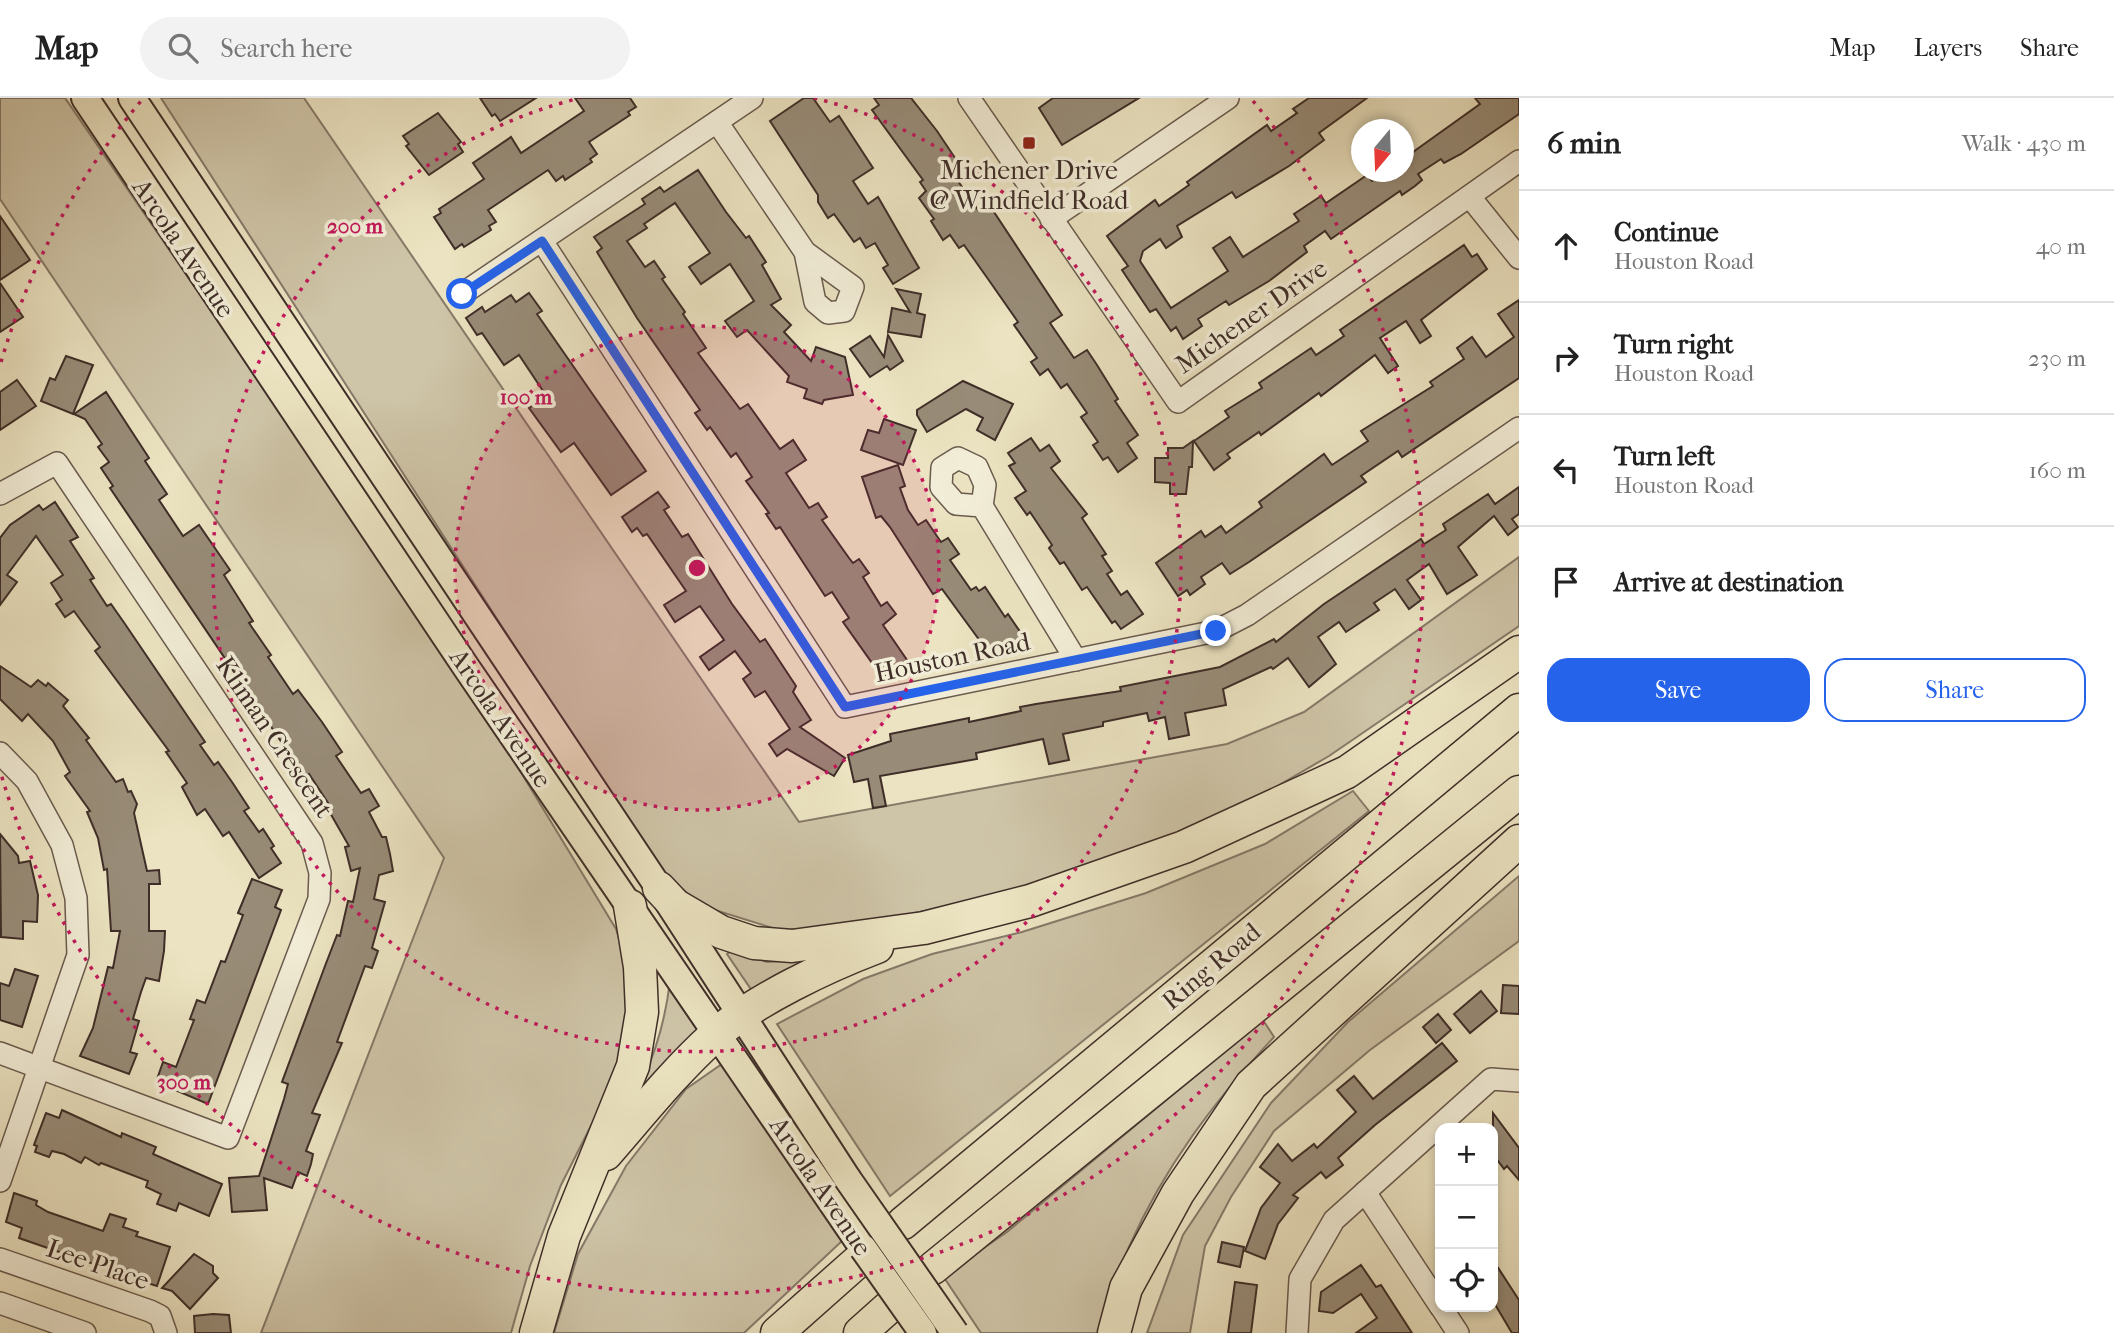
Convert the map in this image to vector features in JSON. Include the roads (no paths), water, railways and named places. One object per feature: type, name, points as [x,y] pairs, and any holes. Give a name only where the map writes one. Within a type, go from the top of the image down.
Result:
[{"type":"highway","points":[[659,888],[693,917],[721,932],[754,943],[798,945],[924,928],[1030,901],[1184,847],[1347,772],[1519,652]]},
{"type":"highway","name":"Ring Road","points":[[903,1223],[1519,710]]},
{"type":"highway","points":[[933,1268],[985,1223],[1519,792]]},
{"type":"highway","points":[[1114,1333],[1126,1288],[1178,1193],[1251,1085],[1519,841]]},
{"type":"highway","points":[[536,1333],[564,1236],[634,1066],[642,1012],[640,967],[630,906]]},
{"type":"highway","points":[[587,1176],[664,1086],[728,1026],[836,963],[924,928]]},
{"type":"highway","points":[[1134,1333],[1156,1251],[1178,1193]]},
{"type":"highway","points":[[777,1333],[857,1262]]},
{"type":"highway","points":[[860,1333],[888,1308]]},
{"type":"main road","name":"Arcola Avenue","points":[[85,98],[630,906],[728,1026],[836,1185],[923,1333]]},
{"type":"main road","name":"Arcola Avenue","points":[[132,98],[659,888],[728,1026]]},
{"type":"main road","name":"Arcola Avenue","points":[[836,1185],[955,1333]]},
{"type":"street","points":[[462,294],[752,98]]},
{"type":"street","name":"Michener Drive","points":[[969,98],[1178,402],[1519,162]]},
{"type":"street","points":[[1051,219],[1228,98]]},
{"type":"street","points":[[717,122],[806,252]]},
{"type":"street","points":[[1470,197],[1519,258]]},
{"type":"street","name":"Houston Road","points":[[542,241],[845,707],[1216,631],[1247,615],[1519,428]]},
{"type":"street","name":"Kliman Crescent","points":[[0,494],[57,463],[312,843],[320,873],[319,899],[228,1138],[39,1066]]},
{"type":"street","points":[[982,506],[1076,660]]},
{"type":"street","points":[[0,752],[27,781],[62,845],[76,898],[78,955],[0,1181]]},
{"type":"street","points":[[0,1052],[39,1066]]},
{"type":"street","points":[[1297,1333],[1300,1279],[1334,1220],[1491,1079],[1519,1081]]},
{"type":"street","points":[[1365,1192],[1435,1297]]},
{"type":"street","name":"Lee Place","points":[[0,1259],[150,1311],[160,1316],[166,1333]]},
{"type":"street","points":[[0,1303],[85,1333]]},
{"type":"street","points":[[1445,1312],[1458,1333]]},
{"type":"place","name":"Michener Drive @ Windfield Road","points":[[1029,143]]}]
